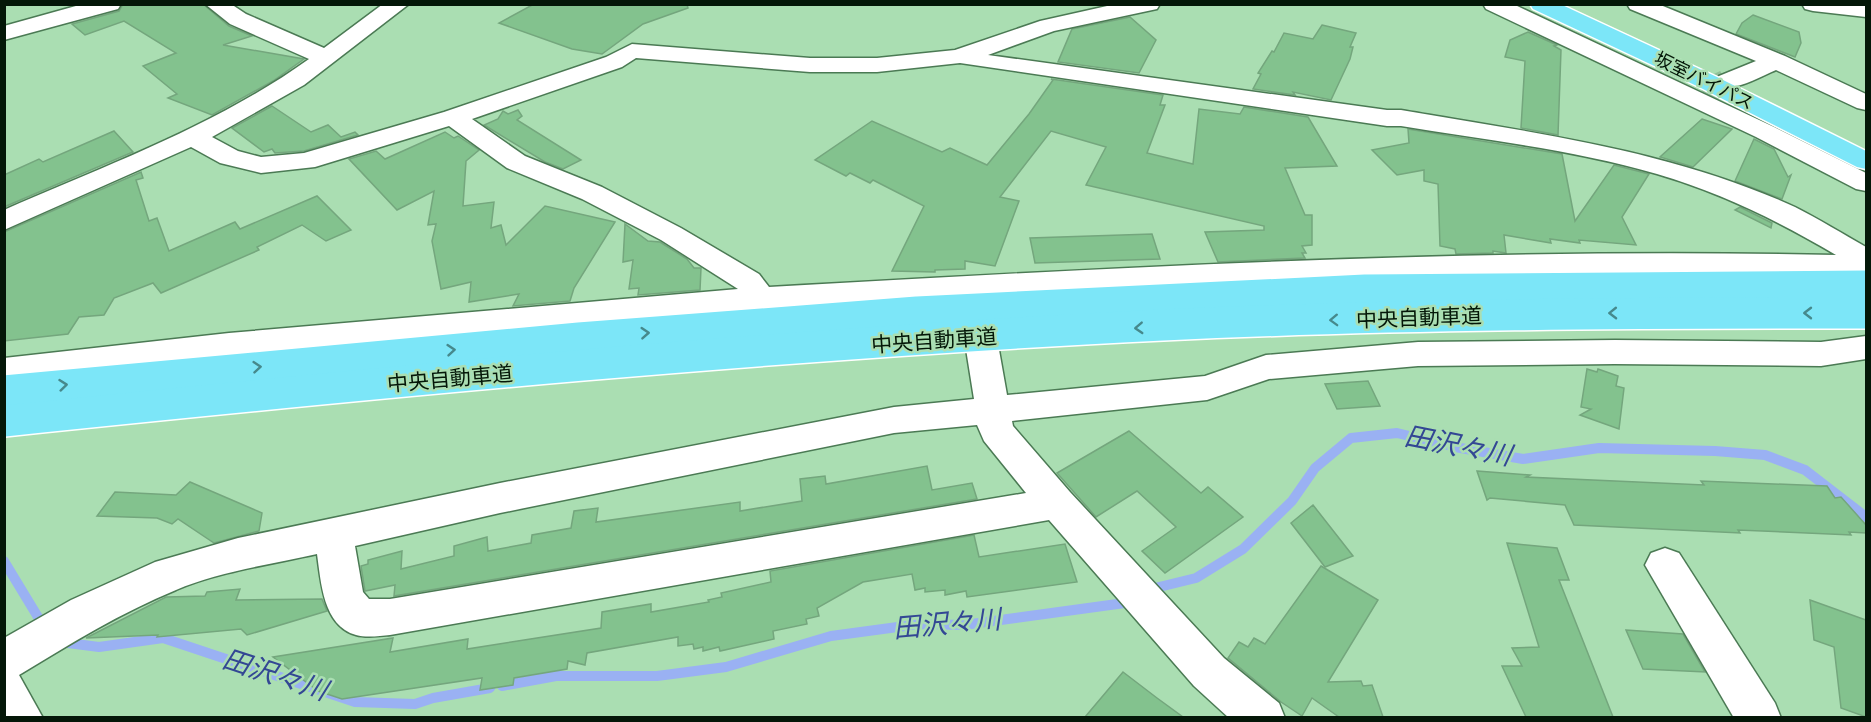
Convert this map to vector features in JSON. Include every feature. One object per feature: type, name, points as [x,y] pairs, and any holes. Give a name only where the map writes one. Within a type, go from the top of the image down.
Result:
[{"type":"highway","name":"坂室バイパス","points":[[1541,4],[1708,82],[1866,161]]},
{"type":"highway","name":"中央自動車道","points":[[4,391],[579,338],[916,312],[1365,290],[1866,286]]},
{"type":"highway","name":"中央自動車道","points":[[4,421],[574,367],[1063,331],[1372,318],[1582,314],[1866,313]]},
{"type":"street","points":[[4,33],[110,4]]},
{"type":"street","points":[[216,4],[238,18],[325,57]]},
{"type":"street","points":[[4,221],[193,137],[295,80],[398,4]]},
{"type":"street","points":[[193,137],[229,157],[261,165],[306,161],[453,117],[614,62],[632,51],[810,65],[877,65],[958,57],[1048,26],[1149,4]]},
{"type":"street","points":[[1494,4],[1697,95],[1866,183]]},
{"type":"street","points":[[1638,4],[1777,61],[1866,103]]},
{"type":"street","points":[[1813,4],[1866,11]]},
{"type":"street","points":[[958,57],[1387,118],[1401,118],[1602,152],[1668,168],[1721,187],[1786,214],[1866,260]]},
{"type":"street","points":[[1728,81],[1777,61]]},
{"type":"street","points":[[453,117],[516,162],[592,193],[671,234],[747,281],[761,298]]},
{"type":"street","points":[[4,370],[229,345],[761,298],[971,285],[1412,267],[1672,263],[1866,266]]},
{"type":"street","points":[[1672,263],[1747,353]]},
{"type":"street","points":[[971,285],[996,431],[1057,503],[1209,672],[1263,717]]},
{"type":"street","points":[[4,661],[86,613],[169,574],[238,555],[741,448],[894,420],[1207,388],[1266,367],[1418,354],[1615,352],[1821,354],[1866,348]]},
{"type":"street","points":[[1821,354],[1866,365]]},
{"type":"street","points":[[334,536],[344,598],[359,618],[390,617],[1057,503]]},
{"type":"street","points":[[1665,565],[1759,717]]},
{"type":"street","points":[[4,689],[21,717]]},
{"type":"building","points":[[123,4],[203,4],[229,26],[252,36],[223,45],[304,59],[273,81],[212,115],[168,98],[177,94],[143,66],[176,53],[124,21],[85,35],[72,24],[119,11]]},
{"type":"building","points":[[534,4],[687,4],[688,8],[643,24],[602,54],[572,49],[499,23]]},
{"type":"building","points":[[1753,15],[1799,32],[1801,43],[1795,57],[1736,34],[1742,23]]},
{"type":"building","points":[[1130,17],[1156,40],[1139,73],[1058,62],[1072,29]]},
{"type":"building","points":[[1322,25],[1356,33],[1350,47],[1353,47],[1350,59],[1331,100],[1293,92],[1295,95],[1253,89],[1261,74],[1258,73],[1272,51],[1274,52],[1284,33],[1313,39]]},
{"type":"building","points":[[1528,32],[1557,45],[1554,46],[1561,50],[1558,135],[1521,128],[1525,61],[1505,57],[1510,40]]},
{"type":"building","points":[[1051,79],[1163,95],[1160,105],[1165,105],[1147,153],[1193,164],[1199,109],[1240,114],[1244,107],[1308,117],[1337,166],[1285,168],[1305,215],[1312,215],[1312,245],[1302,246],[1306,253],[1302,253],[1305,258],[1218,262],[1205,232],[1264,230],[1264,226],[1086,185],[1106,147],[1051,131],[1000,197],[1019,201],[995,266],[965,261],[965,269],[935,270],[935,272],[892,271],[924,206],[873,180],[870,183],[850,173],[846,176],[815,160],[872,121],[942,152],[950,148],[987,165],[1029,114],[1053,80]]},
{"type":"building","points":[[272,106],[311,132],[328,125],[341,137],[355,132],[358,135],[304,151],[275,153],[272,149],[264,152],[232,128]]},
{"type":"building","points":[[518,110],[522,116],[517,120],[581,160],[563,169],[545,162],[484,125],[498,119],[503,111],[508,114]]},
{"type":"building","points":[[1702,119],[1732,129],[1693,167],[1660,157]]},
{"type":"building","points":[[1408,129],[1562,154],[1575,221],[1614,165],[1649,174],[1622,217],[1636,245],[1579,240],[1580,243],[1550,239],[1551,243],[1504,235],[1506,253],[1493,251],[1493,253],[1456,254],[1455,249],[1440,246],[1438,184],[1424,181],[1424,170],[1397,175],[1372,150],[1409,143]]},
{"type":"building","points":[[114,131],[133,152],[4,207],[4,175],[39,159],[43,162]]},
{"type":"building","points":[[445,132],[454,138],[458,136],[479,150],[466,161],[463,206],[494,202],[491,228],[501,225],[506,245],[545,206],[615,222],[574,288],[570,301],[513,306],[519,294],[469,302],[471,282],[441,289],[432,241],[436,224],[428,225],[434,191],[397,210],[349,159],[376,151],[385,159]]},
{"type":"building","points":[[1754,139],[1774,149],[1788,177],[1791,175],[1782,199],[1735,181]]},
{"type":"building","points":[[141,172],[143,178],[136,180],[149,221],[157,218],[169,251],[235,222],[240,229],[317,196],[351,230],[326,241],[302,225],[257,247],[259,250],[161,293],[153,283],[114,298],[104,315],[79,317],[68,334],[4,341],[4,232]]},
{"type":"building","points":[[1740,207],[1772,223],[1771,228],[1735,210]]},
{"type":"building","points":[[625,224],[648,241],[660,242],[687,259],[694,268],[701,268],[700,290],[638,295],[639,288],[629,289],[633,260],[623,262]]},
{"type":"building","points":[[1152,234],[1160,259],[1035,263],[1030,238]]},
{"type":"building","points":[[1587,369],[1597,372],[1598,369],[1618,376],[1616,386],[1624,388],[1619,429],[1580,415],[1591,409],[1581,407]]},
{"type":"building","points":[[1368,381],[1380,406],[1337,409],[1325,384]]},
{"type":"building","points":[[1129,431],[1201,493],[1208,487],[1243,517],[1165,573],[1142,551],[1176,527],[1137,491],[1096,517],[1057,473]]},
{"type":"building","points":[[927,466],[932,490],[972,483],[977,499],[394,596],[395,585],[365,591],[361,566],[368,564],[368,560],[402,551],[401,569],[454,556],[454,546],[487,537],[488,551],[531,543],[532,535],[571,528],[574,511],[598,508],[596,522],[740,502],[740,511],[802,501],[800,479],[825,476],[826,484]]},
{"type":"building","points":[[1477,471],[1530,475],[1526,477],[1704,485],[1701,481],[1827,486],[1835,498],[1841,497],[1866,525],[1866,533],[1849,532],[1851,535],[1738,530],[1740,533],[1574,525],[1565,505],[1490,498],[1487,500]]},
{"type":"building","points":[[190,482],[262,513],[259,531],[214,543],[178,519],[172,524],[157,518],[97,516],[115,492],[176,495]]},
{"type":"building","points":[[1313,505],[1353,556],[1325,567],[1291,523]]},
{"type":"building","points":[[974,535],[979,557],[1065,544],[1077,582],[967,597],[966,591],[945,595],[945,590],[925,592],[925,588],[915,590],[912,574],[863,582],[817,608],[819,616],[806,619],[807,624],[773,631],[774,639],[720,651],[719,647],[703,651],[703,647],[694,649],[693,644],[678,646],[678,637],[587,653],[585,665],[568,661],[567,669],[514,678],[513,685],[480,690],[482,678],[342,699],[318,691],[273,657],[393,638],[390,652],[468,639],[467,649],[601,628],[602,612],[651,604],[651,612],[709,602],[708,600],[722,597],[721,593],[771,582],[770,571]]},
{"type":"building","points":[[1507,543],[1557,548],[1569,580],[1559,580],[1613,717],[1526,717],[1502,666],[1522,666],[1512,648],[1539,647]]},
{"type":"building","points":[[1321,566],[1378,600],[1328,682],[1361,681],[1363,686],[1372,685],[1383,717],[1339,717],[1312,698],[1302,716],[1281,702],[1228,658],[1239,642],[1248,647],[1254,638],[1265,644]]},
{"type":"building","points":[[240,589],[236,600],[322,599],[327,611],[247,635],[241,629],[157,637],[158,635],[86,638],[166,597],[205,596],[207,592]]},
{"type":"building","points":[[1810,600],[1866,620],[1866,717],[1841,708],[1834,647],[1814,640]]},
{"type":"building","points":[[1626,630],[1683,634],[1705,672],[1643,669]]},
{"type":"building","points":[[1123,672],[1157,698],[1183,717],[1085,717]]},
{"type":"waterway","name":"田沢々川","points":[[1152,593],[1155,588],[1196,578],[1243,549],[1292,501],[1315,468],[1351,438],[1397,433],[1455,447],[1523,459],[1599,448],[1715,451],[1765,455],[1805,470],[1866,517]]},
{"type":"waterway","name":"田沢々川","points":[[4,561],[44,627]]},
{"type":"waterway","name":"田沢々川","points":[[502,686],[556,676],[657,676],[726,667],[831,636],[920,624],[964,625],[1132,602]]},
{"type":"waterway","name":"田沢々川","points":[[60,642],[99,647],[163,638],[355,702],[415,704],[433,698],[490,688]]},
{"type":"tunnel","points":[[1703,93],[1728,81]]}]
